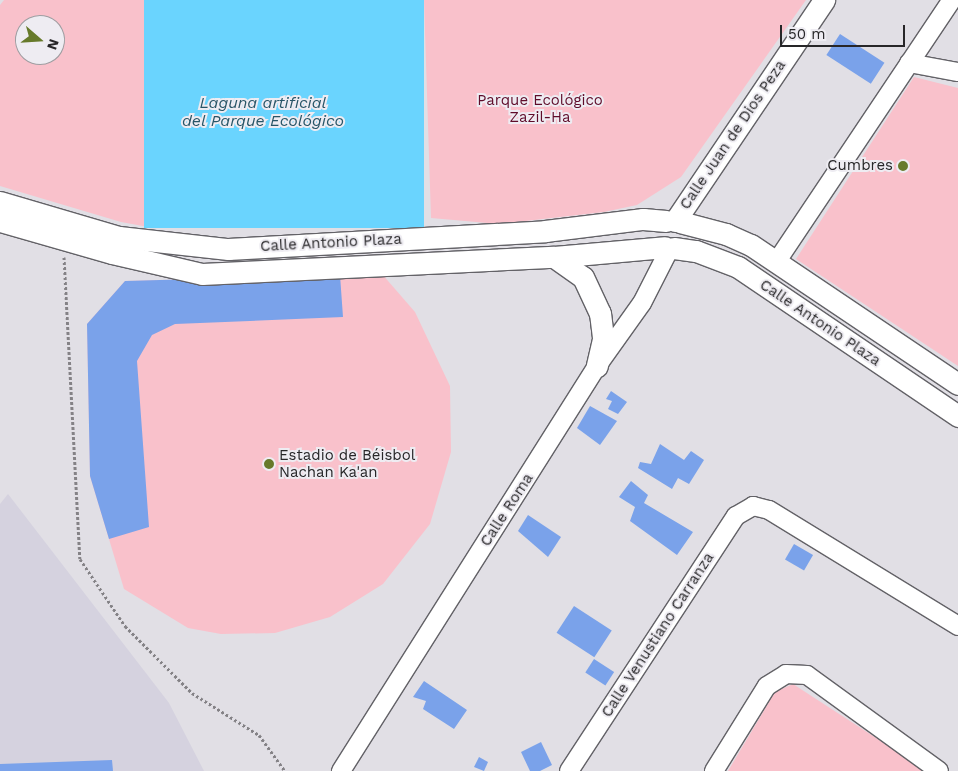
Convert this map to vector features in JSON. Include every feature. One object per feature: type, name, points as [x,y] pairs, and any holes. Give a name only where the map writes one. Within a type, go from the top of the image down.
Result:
[{"type":"main road","name":"Calle Juan de Dios Peza","points":[[674,221],[824,0]]},
{"type":"main road","name":"Calle Antonio Plaza","points":[[0,202],[119,237],[228,249],[545,231],[643,219],[674,221],[726,234],[777,261],[958,384]]},
{"type":"main road","name":"Calle Antonio Plaza","points":[[0,221],[202,274],[554,257],[670,247],[696,251],[738,267],[958,416]]},
{"type":"main road","points":[[670,247],[682,243],[686,235],[674,221]]},
{"type":"main road","points":[[554,257],[583,277],[600,313],[603,339],[597,366]]},
{"type":"street","points":[[777,261],[952,0]]},
{"type":"street","points":[[909,63],[958,72]]},
{"type":"street","name":"Calle Roma","points":[[341,771],[597,366],[642,303],[670,247]]},
{"type":"street","name":"Calle Venustiano Carranza","points":[[569,771],[736,516],[752,506],[768,510],[958,626]]},
{"type":"street","points":[[714,771],[767,686],[786,674],[807,675],[939,771]]},
{"type":"path","points":[[63,239],[80,559],[125,626],[192,693],[259,736],[285,771]]},
{"type":"shaded area","points":[[8,494],[169,703],[204,771],[0,771],[0,504]]},
{"type":"green space","points":[[4,0],[144,0],[154,228],[121,222],[0,186],[0,5]]},
{"type":"green space","name":"Parque Ecológico Zazil-Ha","points":[[424,0],[806,0],[681,177],[637,205],[604,212],[499,224],[431,218]]},
{"type":"green space","name":"Cumbres","points":[[914,77],[958,88],[958,366],[796,259]]},
{"type":"green space","name":"Estadio de Béisbol Nachan Ka'an","points":[[382,274],[415,312],[450,386],[451,452],[430,524],[383,584],[330,617],[275,633],[221,634],[188,628],[124,589],[90,476],[87,324],[125,281]]},
{"type":"green space","points":[[793,684],[927,771],[728,771],[775,692]]},
{"type":"water","name":"Laguna artificial del Parque Ecológico","points":[[144,0],[424,0],[424,228],[144,228]]},
{"type":"building","points":[[840,34],[884,63],[871,84],[826,55]]},
{"type":"building","points":[[340,275],[343,317],[175,324],[152,335],[137,361],[149,527],[109,539],[90,476],[87,324],[125,281]]},
{"type":"building","points":[[611,391],[627,402],[618,414],[608,409],[612,401],[606,399]]},
{"type":"building","points":[[590,406],[617,421],[600,445],[577,428]]},
{"type":"building","points":[[660,444],[684,460],[691,451],[704,460],[689,484],[678,478],[672,489],[638,468],[640,462],[651,464]]},
{"type":"building","points":[[631,481],[648,495],[644,503],[693,532],[677,555],[630,521],[635,507],[619,497]]},
{"type":"building","points":[[528,515],[561,537],[548,557],[518,531]]},
{"type":"building","points":[[794,544],[813,555],[804,571],[785,560]]},
{"type":"building","points":[[574,606],[612,631],[594,657],[557,633]]},
{"type":"building","points":[[594,659],[614,672],[605,685],[585,672]]},
{"type":"building","points":[[424,681],[467,710],[454,729],[423,709],[426,701],[413,697]]},
{"type":"building","points":[[541,742],[552,765],[540,771],[530,771],[521,752]]},
{"type":"building","points":[[479,757],[488,762],[484,771],[474,767]]},
{"type":"building","points":[[112,760],[113,771],[0,771],[0,764]]},
{"type":"place","name":"Cumbres","points":[[903,166]]},
{"type":"place","name":"Estadio de Béisbol Nachan Ka'an","points":[[269,464]]}]
